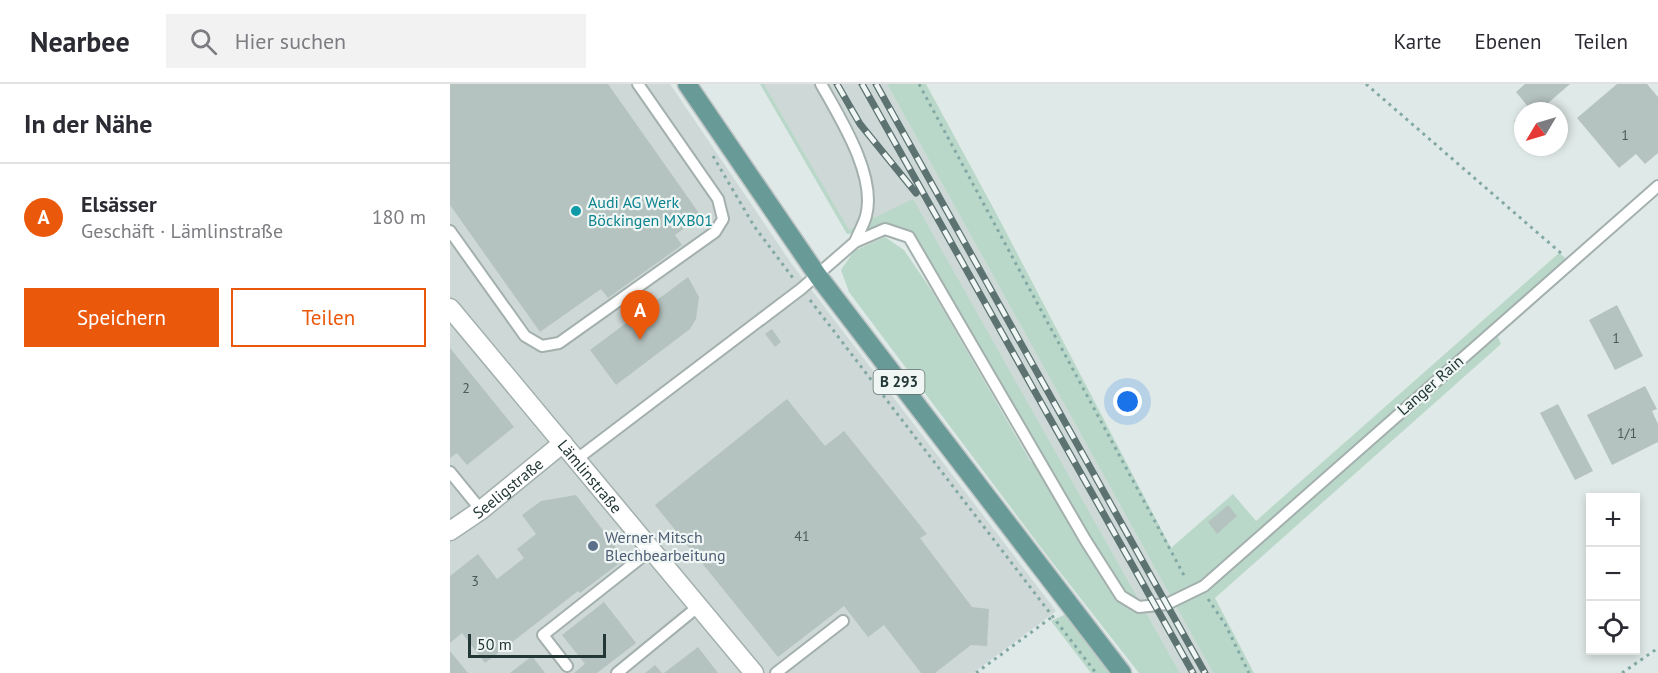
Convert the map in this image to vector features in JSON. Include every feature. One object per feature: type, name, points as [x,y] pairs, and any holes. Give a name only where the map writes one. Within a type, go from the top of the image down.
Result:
[{"type":"main road","name":"B 293","points":[[687,84],[818,276],[1122,673]]},
{"type":"street","name":"Lämlinstraße","points":[[450,308],[700,605],[754,673]]},
{"type":"street","name":"Seeligstraße","points":[[450,531],[481,510],[563,443]]},
{"type":"lane","points":[[450,231],[525,336],[542,346],[559,343],[715,232],[723,219],[718,199],[638,84]]},
{"type":"lane","points":[[577,459],[818,276],[855,242],[867,215],[867,184],[846,128],[821,84]]},
{"type":"lane","name":"Langer Rain","points":[[855,242],[885,230],[909,237],[1086,541],[1121,596],[1138,607],[1167,604],[1204,586],[1658,186]]},
{"type":"lane","points":[[450,472],[481,510]]},
{"type":"lane","points":[[567,666],[543,635],[652,549]]},
{"type":"lane","points":[[617,673],[700,605]]},
{"type":"lane","points":[[776,673],[843,621]]},
{"type":"path","points":[[919,84],[1180,573],[1190,584],[1204,586],[1210,604],[1225,624],[1249,673]]},
{"type":"path","points":[[1366,84],[1570,262]]},
{"type":"path","points":[[976,673],[1070,605]]},
{"type":"path","points":[[1622,673],[1658,648]]},
{"type":"shaded area","points":[[450,84],[670,84],[791,263],[1056,611],[973,673],[450,673]]},
{"type":"shaded area","points":[[764,84],[887,84],[1213,673],[1180,673],[913,200],[849,231]]},
{"type":"green space","points":[[760,84],[764,84],[849,230],[913,199],[1180,673],[1139,673],[1045,553],[849,292],[841,270],[854,251],[885,237],[904,250],[934,294],[1031,462],[1042,454],[904,228],[847,234]]},
{"type":"green space","points":[[887,84],[926,84],[1171,548],[1233,494],[1256,521],[1559,253],[1576,266],[1497,335],[1501,344],[1215,598],[1254,673],[1213,673]]},
{"type":"green space","points":[[1066,614],[1111,673],[1091,673],[1051,621]]},
{"type":"building","name":"Audi AG Werk Böckingen MXB01","points":[[450,84],[608,84],[701,216],[675,235],[682,245],[608,298],[601,289],[540,332],[450,205]]},
{"type":"building","points":[[1525,84],[1570,84],[1549,102],[1524,102],[1516,92]]},
{"type":"building","points":[[1617,84],[1647,84],[1658,97],[1658,153],[1645,164],[1636,154],[1619,168],[1577,118]]},
{"type":"building","points":[[688,277],[699,297],[696,319],[690,329],[616,385],[590,350]]},
{"type":"building","points":[[1617,305],[1643,356],[1615,370],[1589,320]]},
{"type":"building","points":[[772,329],[781,342],[775,347],[765,334]]},
{"type":"building","points":[[450,348],[514,427],[467,465],[457,453],[450,458]]},
{"type":"building","points":[[1645,386],[1657,409],[1652,411],[1658,424],[1658,442],[1612,465],[1587,415]]},
{"type":"building","points":[[787,399],[825,446],[844,431],[927,534],[920,538],[972,607],[989,609],[987,646],[971,645],[935,673],[921,673],[884,625],[868,637],[844,606],[778,657],[655,505]]},
{"type":"building","points":[[1558,404],[1593,471],[1575,480],[1540,413]]},
{"type":"building","points":[[576,495],[625,559],[580,593],[578,591],[485,663],[462,633],[450,643],[450,576],[478,554],[497,579],[524,558],[517,549],[536,534],[522,515],[541,501]]},
{"type":"building","points":[[1228,505],[1237,516],[1217,534],[1208,522]]},
{"type":"building","points":[[604,602],[636,643],[597,673],[574,673],[585,664],[562,635]]},
{"type":"building","points":[[698,647],[718,673],[664,673]]},
{"type":"building","points":[[450,651],[468,673],[450,673]]},
{"type":"building","points":[[532,656],[545,673],[510,673]]},
{"type":"building","points":[[655,665],[662,673],[645,673]]},
{"type":"railway","points":[[837,84],[860,124],[916,193]]},
{"type":"railway","points":[[862,84],[1193,673]]},
{"type":"railway","points":[[876,84],[1205,673]]},
{"type":"place","name":"Audi AG Werk Böckingen MXB01","points":[[576,211]]},
{"type":"place","name":"Elsässer","points":[[640,340]]},
{"type":"place","name":"Werner Mitsch Blechbearbeitung","points":[[593,546]]}]
